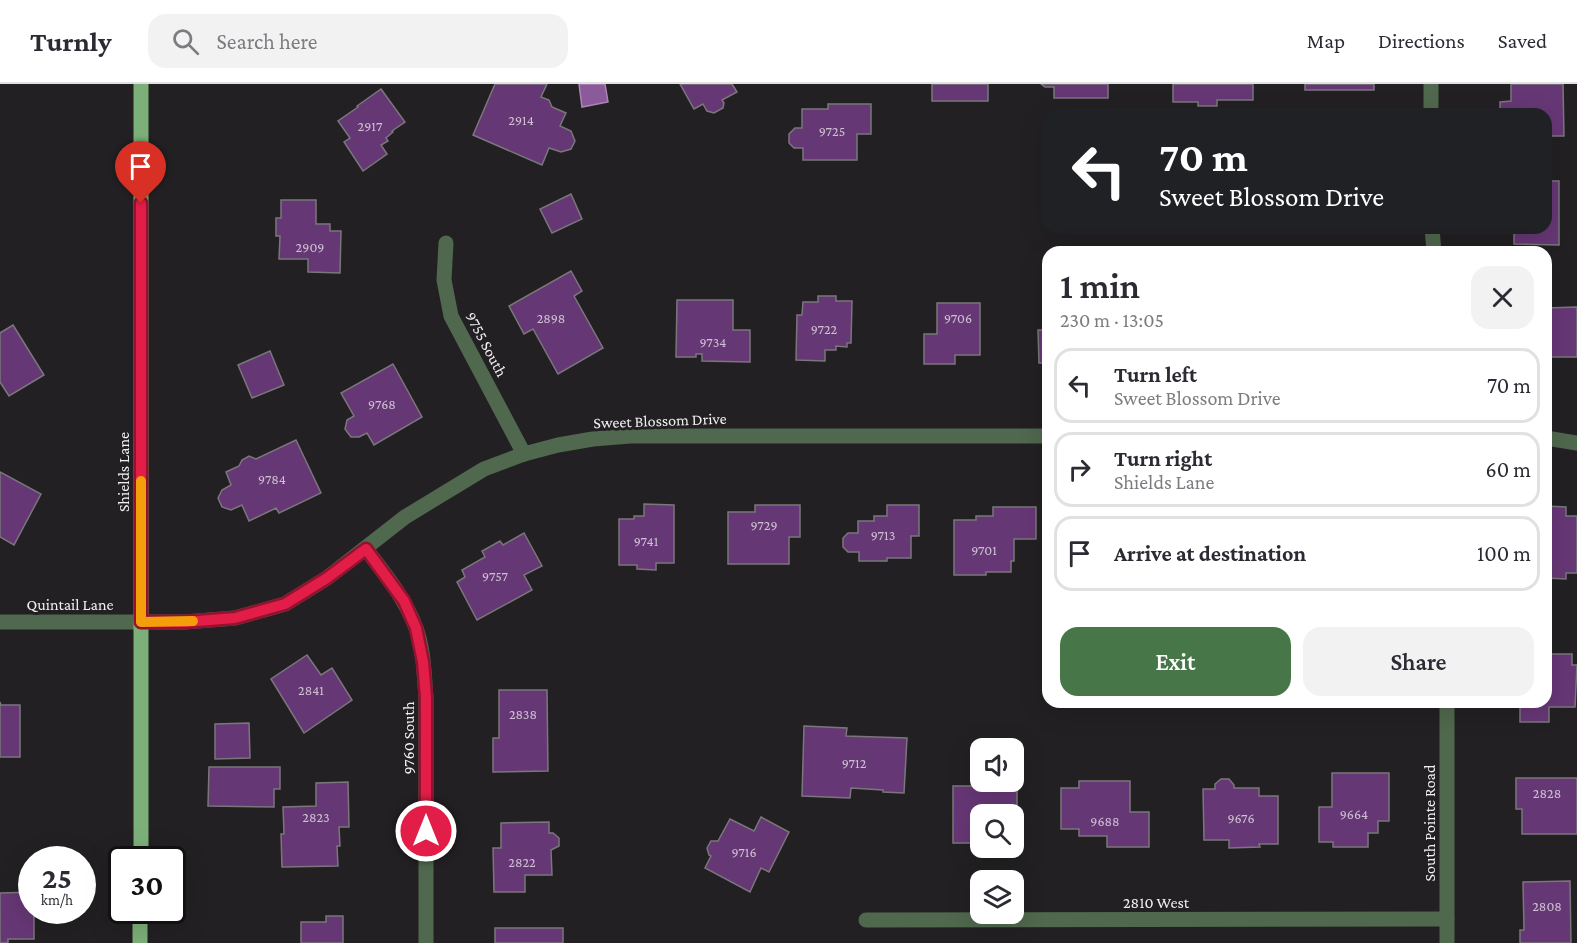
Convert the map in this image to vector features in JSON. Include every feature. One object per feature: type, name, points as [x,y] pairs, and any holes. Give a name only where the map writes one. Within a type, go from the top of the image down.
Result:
[{"type":"main road","name":"Shields Lane","points":[[141,84],[141,846]]},
{"type":"main road","points":[[140,924],[140,943]]},
{"type":"street","points":[[1431,84],[1431,108]]},
{"type":"street","name":"9755 South","points":[[446,243],[444,280],[451,316],[524,454]]},
{"type":"street","name":"Sweet Blossom Drive","points":[[141,622],[185,622],[235,618],[285,604],[327,578],[405,518],[446,491],[484,469],[524,454],[558,445],[630,436],[1042,436]]},
{"type":"street","points":[[1552,439],[1577,442]]},
{"type":"street","name":"9760 South","points":[[366,549],[404,601],[416,628],[423,662],[426,697],[426,943]]},
{"type":"street","name":"Quintail Lane","points":[[0,622],[141,622]]},
{"type":"street","name":"South Pointe Road","points":[[1447,708],[1447,943]]},
{"type":"street","name":"2810 West","points":[[867,920],[1447,919]]},
{"type":"shaded area","points":[[579,84],[605,84],[608,102],[582,107]]},
{"type":"building","points":[[495,84],[547,84],[541,97],[549,100],[552,107],[566,113],[560,126],[571,131],[575,141],[571,149],[561,152],[549,148],[542,165],[473,135]]},
{"type":"building","points":[[680,84],[732,84],[737,92],[722,100],[723,108],[714,113],[707,111],[703,104],[694,109]]},
{"type":"building","points":[[932,84],[988,84],[988,101],[932,101]]},
{"type":"building","points":[[1041,84],[1108,84],[1108,98],[1054,98],[1054,87],[1045,87]]},
{"type":"building","points":[[1173,84],[1253,84],[1253,100],[1217,100],[1217,106],[1198,106],[1198,102],[1173,102]]},
{"type":"building","points":[[1305,84],[1374,84],[1374,90],[1305,90]]},
{"type":"building","points":[[1511,84],[1563,84],[1564,136],[1552,136],[1552,108],[1500,108],[1500,102],[1511,101]]},
{"type":"building","points":[[381,89],[405,122],[392,131],[386,138],[388,141],[381,145],[387,154],[363,171],[344,142],[350,138],[338,121]]},
{"type":"building","points":[[828,104],[871,104],[871,134],[857,134],[857,160],[803,160],[803,148],[794,148],[789,143],[789,134],[795,128],[802,128],[802,109],[828,109]]},
{"type":"building","points":[[1552,181],[1559,181],[1559,245],[1514,244],[1514,234],[1552,234]]},
{"type":"building","points":[[571,194],[582,219],[552,233],[540,209]]},
{"type":"building","points":[[281,200],[316,200],[316,224],[330,224],[330,231],[341,231],[340,273],[308,272],[308,259],[279,259],[280,236],[276,236],[276,218],[281,218]]},
{"type":"building","points":[[571,271],[582,291],[574,296],[603,348],[558,374],[533,329],[524,334],[509,306]]},
{"type":"building","points":[[818,296],[836,296],[836,301],[852,301],[851,343],[847,343],[847,347],[836,346],[836,350],[825,350],[825,361],[796,360],[797,315],[802,315],[803,302],[818,302]]},
{"type":"building","points":[[677,300],[733,300],[733,330],[750,330],[750,362],[702,361],[702,354],[696,354],[696,357],[676,357]]},
{"type":"building","points":[[937,303],[980,303],[980,355],[955,355],[955,364],[924,364],[924,334],[937,334]]},
{"type":"building","points":[[1577,307],[1577,357],[1552,357],[1552,308]]},
{"type":"building","points":[[13,325],[44,375],[9,396],[0,382],[0,333]]},
{"type":"building","points":[[1038,330],[1042,330],[1042,363],[1039,363]]},
{"type":"building","points":[[270,351],[284,385],[252,398],[238,365]]},
{"type":"building","points":[[393,364],[422,417],[374,445],[367,433],[359,437],[351,437],[345,429],[347,420],[354,416],[341,393]]},
{"type":"building","points":[[296,440],[321,493],[279,513],[276,508],[249,521],[242,505],[231,510],[222,507],[218,498],[222,490],[231,485],[226,472],[239,466],[242,460],[249,456],[256,459]]},
{"type":"building","points":[[0,472],[41,494],[14,545],[0,537]]},
{"type":"building","points":[[644,504],[674,505],[674,563],[656,563],[656,570],[637,569],[637,565],[619,565],[619,519],[644,516]]},
{"type":"building","points":[[755,505],[800,505],[800,537],[789,537],[789,564],[728,564],[728,512],[755,512]]},
{"type":"building","points":[[887,505],[919,505],[919,536],[911,536],[911,558],[859,561],[859,552],[848,552],[843,547],[843,538],[848,533],[858,533],[858,521],[874,521],[874,516],[887,516]]},
{"type":"building","points":[[1552,506],[1566,507],[1566,516],[1577,516],[1577,573],[1566,573],[1566,579],[1552,578]]},
{"type":"building","points":[[993,507],[1036,507],[1036,539],[1014,539],[1014,561],[1011,561],[1011,572],[954,575],[954,520],[976,520],[976,516],[993,516]]},
{"type":"building","points":[[524,533],[542,566],[524,575],[532,590],[477,620],[457,582],[465,577],[462,570],[485,557],[482,551],[500,541],[503,545]]},
{"type":"building","points":[[1552,654],[1572,654],[1572,665],[1577,665],[1575,707],[1552,707]]},
{"type":"building","points":[[307,655],[321,675],[332,668],[352,700],[304,733],[271,679]]},
{"type":"building","points":[[499,690],[547,690],[548,771],[493,772],[493,738],[499,738]]},
{"type":"building","points":[[0,702],[1,705],[20,705],[20,757],[0,757]]},
{"type":"building","points":[[1520,708],[1549,708],[1549,722],[1520,722]]},
{"type":"building","points":[[249,723],[250,758],[215,759],[215,724]]},
{"type":"building","points":[[804,726],[847,728],[846,736],[907,738],[904,793],[851,788],[850,798],[802,796]]},
{"type":"building","points":[[209,767],[280,767],[280,789],[274,789],[274,807],[208,806]]},
{"type":"building","points":[[1332,773],[1389,773],[1389,821],[1378,821],[1378,833],[1368,833],[1368,847],[1333,847],[1333,842],[1319,842],[1319,807],[1332,807]]},
{"type":"building","points":[[1516,778],[1577,778],[1577,834],[1522,834],[1522,809],[1516,809]]},
{"type":"building","points":[[1221,779],[1229,779],[1234,788],[1259,788],[1259,796],[1278,796],[1278,844],[1229,848],[1229,840],[1204,840],[1203,789],[1215,789],[1215,784]]},
{"type":"building","points":[[1079,781],[1130,781],[1130,812],[1149,812],[1149,847],[1107,847],[1107,836],[1079,836],[1079,829],[1061,829],[1061,788],[1079,788]]},
{"type":"building","points":[[348,782],[349,827],[339,827],[338,866],[282,867],[283,807],[316,806],[316,783]]},
{"type":"building","points":[[953,786],[970,786],[970,792],[1017,792],[1017,804],[970,804],[970,843],[953,843]]},
{"type":"building","points":[[761,817],[789,832],[769,872],[761,868],[750,892],[705,868],[711,856],[707,848],[711,841],[718,841],[730,819],[754,831]]},
{"type":"building","points":[[549,822],[549,833],[559,838],[559,846],[551,850],[552,875],[525,875],[525,892],[494,892],[493,848],[501,848],[501,823]]},
{"type":"building","points":[[1570,881],[1571,943],[1520,943],[1520,930],[1524,930],[1523,882]]},
{"type":"building","points":[[18,892],[18,924],[34,924],[34,939],[8,939],[8,943],[0,943],[0,893]]},
{"type":"building","points":[[326,916],[343,916],[343,943],[301,943],[301,922],[326,922]]},
{"type":"building","points":[[495,928],[563,928],[563,943],[495,943]]},
{"type":"slow traffic","points":[[141,481],[141,622],[193,621]]},
{"type":"route","points":[[141,203],[141,622],[185,622],[235,618],[285,604],[327,578],[366,549],[404,601],[416,628],[423,662],[426,697],[426,831]]}]
